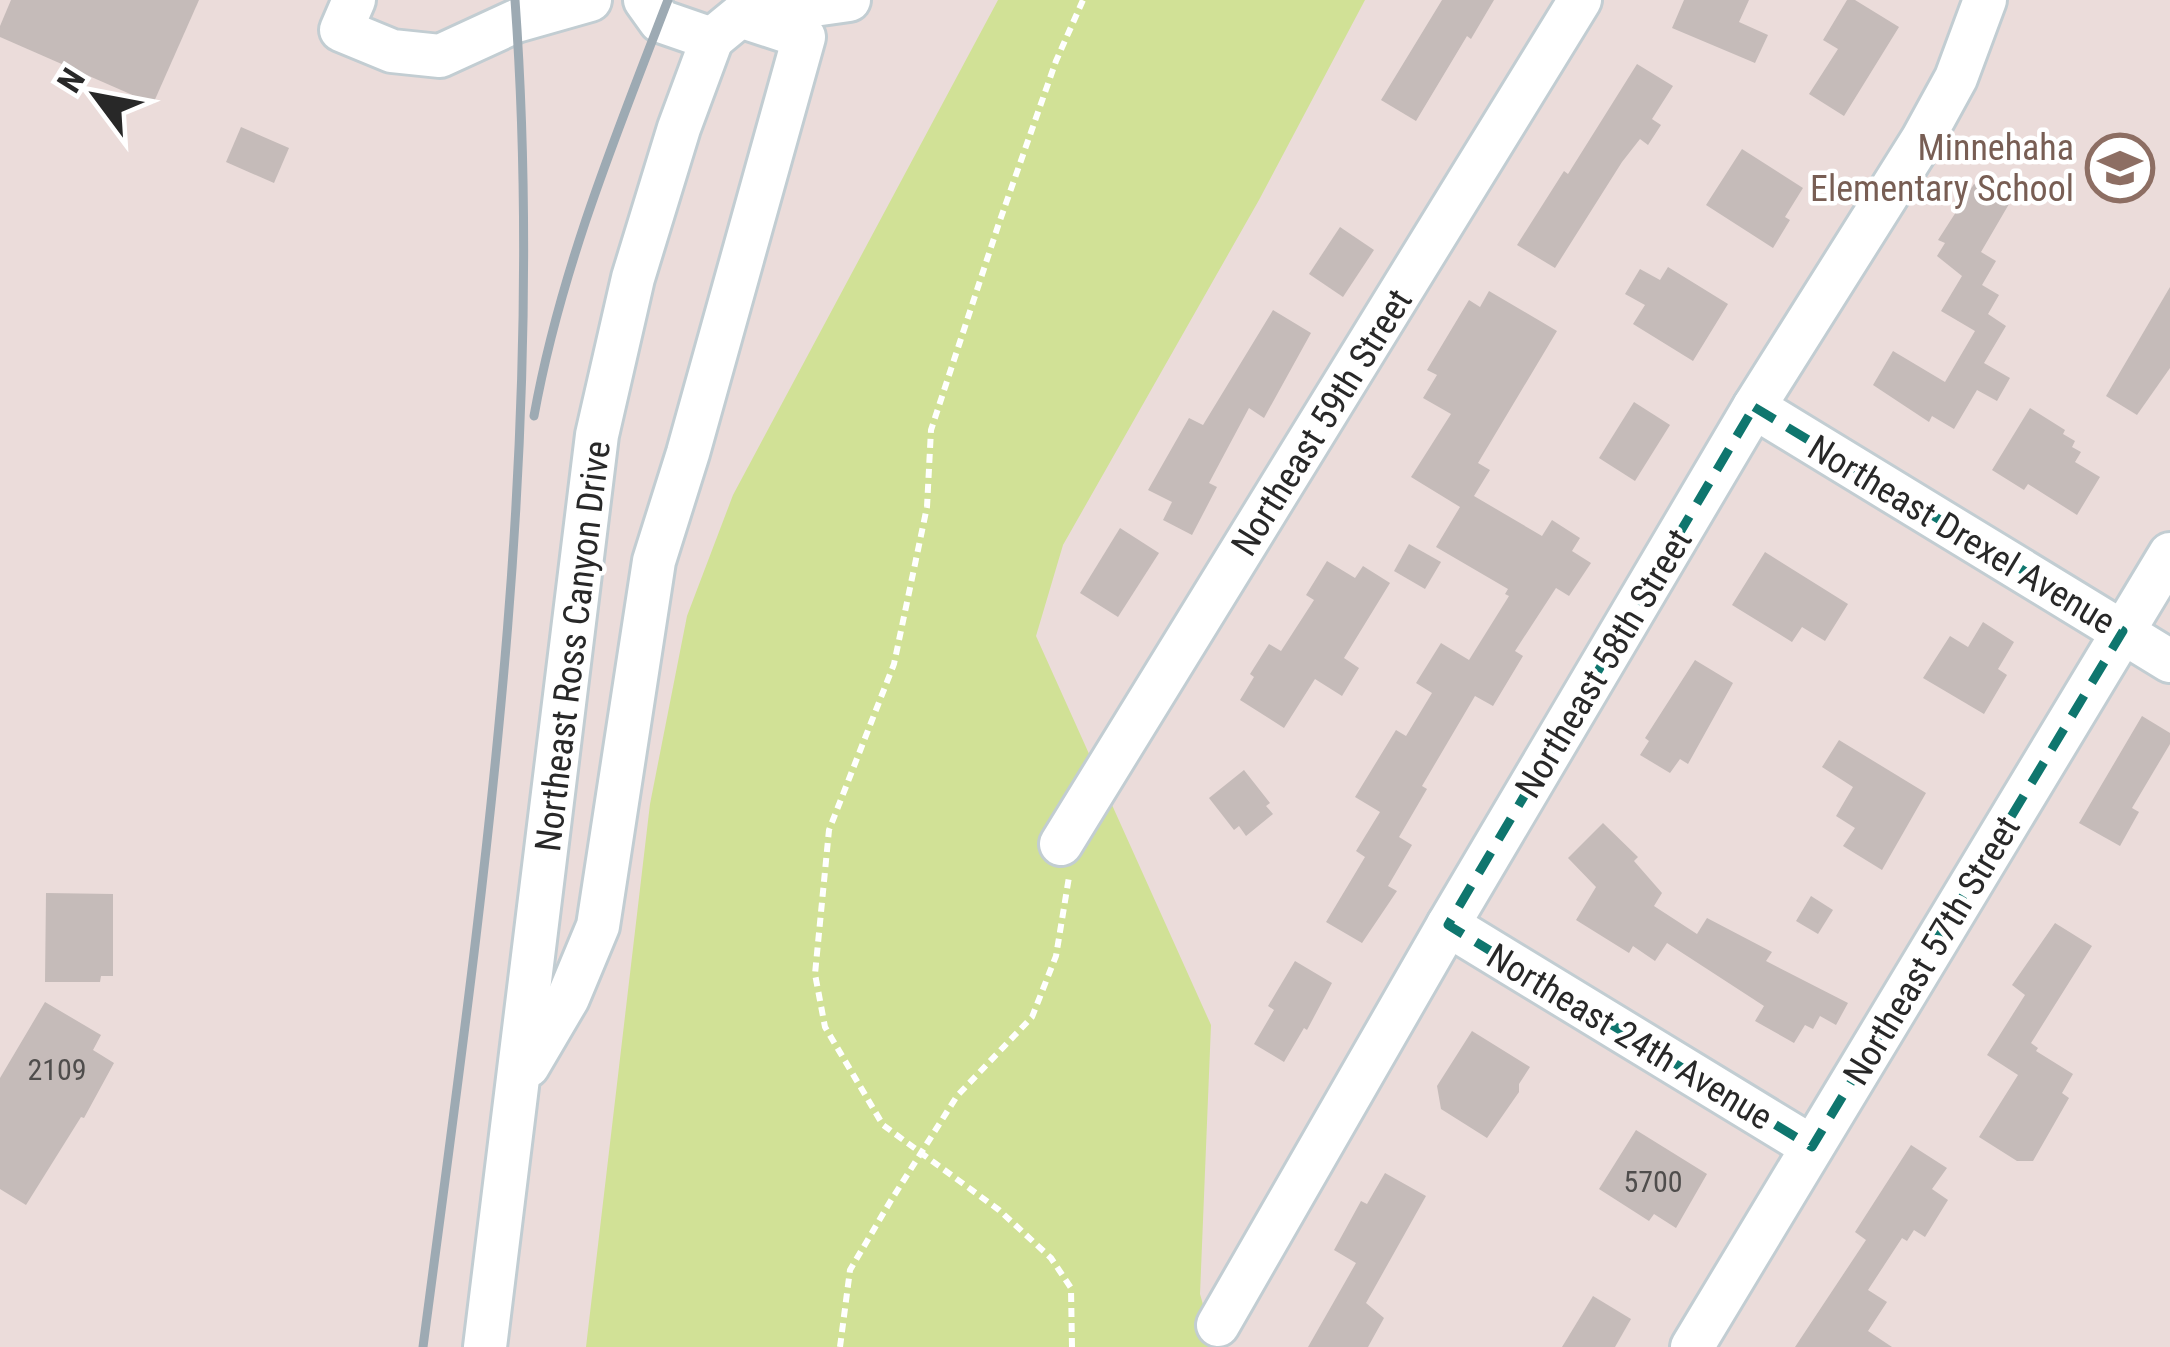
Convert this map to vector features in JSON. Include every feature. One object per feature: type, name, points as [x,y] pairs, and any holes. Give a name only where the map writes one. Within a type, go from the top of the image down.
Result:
[{"type":"street","points":[[354,0],[341,30],[392,51],[440,56],[516,21],[590,0]]},
{"type":"street","points":[[645,0],[660,21],[726,18],[848,0]]},
{"type":"street","name":"Northeast 59th Street","points":[[1061,844],[1580,0]]},
{"type":"street","name":"Northeast 58th Street","points":[[1218,1325],[1754,407],[1922,140],[1956,78],[1985,0]]},
{"type":"street","points":[[518,1084],[568,998],[598,926],[654,561],[804,37],[726,18]]},
{"type":"street","name":"Northeast Ross Canyon Drive","points":[[485,1347],[597,435],[633,278],[679,128],[726,18]]},
{"type":"street","name":"Northeast Drexel Avenue","points":[[1754,407],[2170,661]]},
{"type":"street","name":"Northeast 57th Street","points":[[1692,1347],[2170,554]]},
{"type":"street","name":"Northeast 24th Avenue","points":[[1448,925],[1812,1147]]},
{"type":"path","points":[[1072,1347],[1071,1288],[1051,1258],[999,1210],[883,1125],[825,1027],[815,974],[829,830],[894,664],[927,507],[932,430],[998,226],[1056,61],[1083,0]]},
{"type":"path","points":[[840,1347],[850,1270],[957,1096],[1032,1017],[1056,956],[1062,924],[1070,876],[1061,844]]},
{"type":"highlighted area","points":[[1754,407],[2123,631],[1812,1147],[1448,925]]},
{"type":"green space","points":[[998,0],[1365,0],[1259,200],[1063,545],[1036,636],[1211,1025],[1200,1294],[1215,1347],[586,1347],[650,804],[687,616],[733,495]]},
{"type":"building","points":[[11,0],[199,0],[153,104],[0,37]]},
{"type":"building","points":[[1442,0],[1494,0],[1416,121],[1381,100]]},
{"type":"building","points":[[1684,0],[1749,0],[1739,22],[1768,35],[1755,63],[1672,28]]},
{"type":"building","points":[[1847,0],[1855,0],[1899,27],[1844,116],[1809,94],[1838,49],[1823,40]]},
{"type":"building","points":[[1637,64],[1673,86],[1652,119],[1661,125],[1648,145],[1640,139],[1622,162],[1555,268],[1517,245]]},
{"type":"building","points":[[241,127],[289,148],[274,183],[226,162]]},
{"type":"building","points":[[1742,149],[1803,188],[1773,248],[1706,205]]},
{"type":"building","points":[[1974,184],[2009,204],[1981,252],[1996,261],[1982,285],[1999,295],[1988,314],[2006,326],[1984,363],[2010,378],[1997,401],[1977,390],[1954,429],[1932,416],[1929,422],[1873,385],[1893,351],[1945,382],[1975,331],[1941,311],[1962,276],[1937,256],[1945,243],[1938,240]]},
{"type":"building","points":[[1340,227],[1374,250],[1343,297],[1309,274]]},
{"type":"building","points":[[1668,267],[1728,304],[1693,361],[1633,324],[1645,305],[1625,294],[1640,269],[1660,280]]},
{"type":"building","points":[[2170,287],[2170,368],[2137,415],[2106,396]]},
{"type":"building","points":[[1489,291],[1557,331],[1478,463],[1490,470],[1474,496],[1542,536],[1552,520],[1580,538],[1572,551],[1591,563],[1569,596],[1556,588],[1515,651],[1523,656],[1493,706],[1475,696],[1422,786],[1427,789],[1399,837],[1412,845],[1388,886],[1397,891],[1362,943],[1326,922],[1365,857],[1356,851],[1380,812],[1355,797],[1396,730],[1406,736],[1432,693],[1416,683],[1441,643],[1469,660],[1509,596],[1505,594],[1508,589],[1436,547],[1460,507],[1411,477],[1451,414],[1423,398],[1437,375],[1427,370],[1469,300],[1480,307]]},
{"type":"building","points":[[1273,310],[1311,333],[1264,418],[1249,408],[1209,483],[1217,487],[1192,535],[1163,520],[1172,502],[1148,490],[1189,418],[1203,425]]},
{"type":"building","points":[[1634,402],[1670,425],[1635,481],[1599,458]]},
{"type":"building","points":[[2030,408],[2065,430],[2063,434],[2075,441],[2072,447],[2081,452],[2075,462],[2100,477],[2077,515],[2028,484],[2024,490],[1992,470]]},
{"type":"building","points":[[1120,528],[1159,553],[1118,617],[1080,593]]},
{"type":"building","points":[[1409,544],[1441,562],[1425,589],[1394,571]]},
{"type":"building","points":[[1765,552],[1848,604],[1825,641],[1802,627],[1792,642],[1732,605]]},
{"type":"building","points":[[1327,561],[1355,578],[1363,566],[1390,583],[1344,658],[1359,668],[1342,696],[1315,679],[1284,728],[1240,700],[1269,644],[1281,651],[1314,600],[1306,595]]},
{"type":"building","points":[[1983,622],[2014,642],[1998,669],[2007,675],[1984,714],[1923,678],[1950,636],[1968,647]]},
{"type":"building","points":[[1695,660],[1733,683],[1688,764],[1680,759],[1670,773],[1640,755],[1649,741],[1645,738]]},
{"type":"building","points":[[2142,716],[2170,733],[2170,744],[2132,808],[2139,812],[2120,846],[2079,823]]},
{"type":"building","points":[[1839,740],[1926,793],[1882,870],[1843,846],[1855,828],[1836,816],[1853,787],[1822,767]]},
{"type":"building","points":[[1244,770],[1273,814],[1246,836],[1239,826],[1234,830],[1209,798]]},
{"type":"building","points":[[1603,823],[1638,857],[1634,861],[1662,893],[1654,906],[1697,934],[1707,918],[1772,952],[1766,961],[1848,1003],[1836,1025],[1820,1016],[1813,1029],[1805,1025],[1794,1043],[1755,1021],[1764,1006],[1667,943],[1655,961],[1633,946],[1629,953],[1576,920],[1596,887],[1568,858]]},
{"type":"building","points":[[46,893],[113,894],[113,976],[101,976],[100,982],[45,982]]},
{"type":"building","points":[[1811,896],[1833,910],[1818,934],[1796,921]]},
{"type":"building","points":[[2055,923],[2092,946],[2031,1043],[2073,1074],[2062,1093],[2069,1098],[2033,1161],[2017,1161],[1979,1137],[2018,1075],[1987,1055],[2025,995],[2012,985]]},
{"type":"building","points":[[1295,961],[1332,983],[1284,1062],[1254,1044],[1274,1010],[1268,1006]]},
{"type":"building","points":[[45,1002],[101,1035],[93,1050],[114,1063],[26,1205],[0,1189],[0,1078]]},
{"type":"building","points":[[1472,1031],[1530,1067],[1487,1138],[1441,1109],[1437,1086]]},
{"type":"building","points":[[1636,1130],[1707,1174],[1676,1228],[1654,1214],[1649,1221],[1599,1189]]},
{"type":"building","points":[[1911,1145],[1947,1168],[1932,1189],[1948,1200],[1925,1237],[1914,1230],[1907,1241],[1902,1238],[1868,1290],[1887,1302],[1868,1331],[1892,1347],[1795,1347],[1866,1240],[1855,1232]]},
{"type":"building","points":[[1385,1173],[1426,1196],[1366,1303],[1384,1318],[1368,1347],[1308,1347],[1356,1263],[1334,1250],[1361,1201],[1367,1204]]},
{"type":"building","points":[[1593,1296],[1631,1319],[1615,1347],[1562,1347]]},
{"type":"railway","points":[[423,1347],[487,843],[516,508],[523,170],[515,0]]},
{"type":"railway","points":[[534,416],[574,257],[668,0]]},
{"type":"place","name":"Minnehaha Elementary School","points":[[2120,168]]}]
